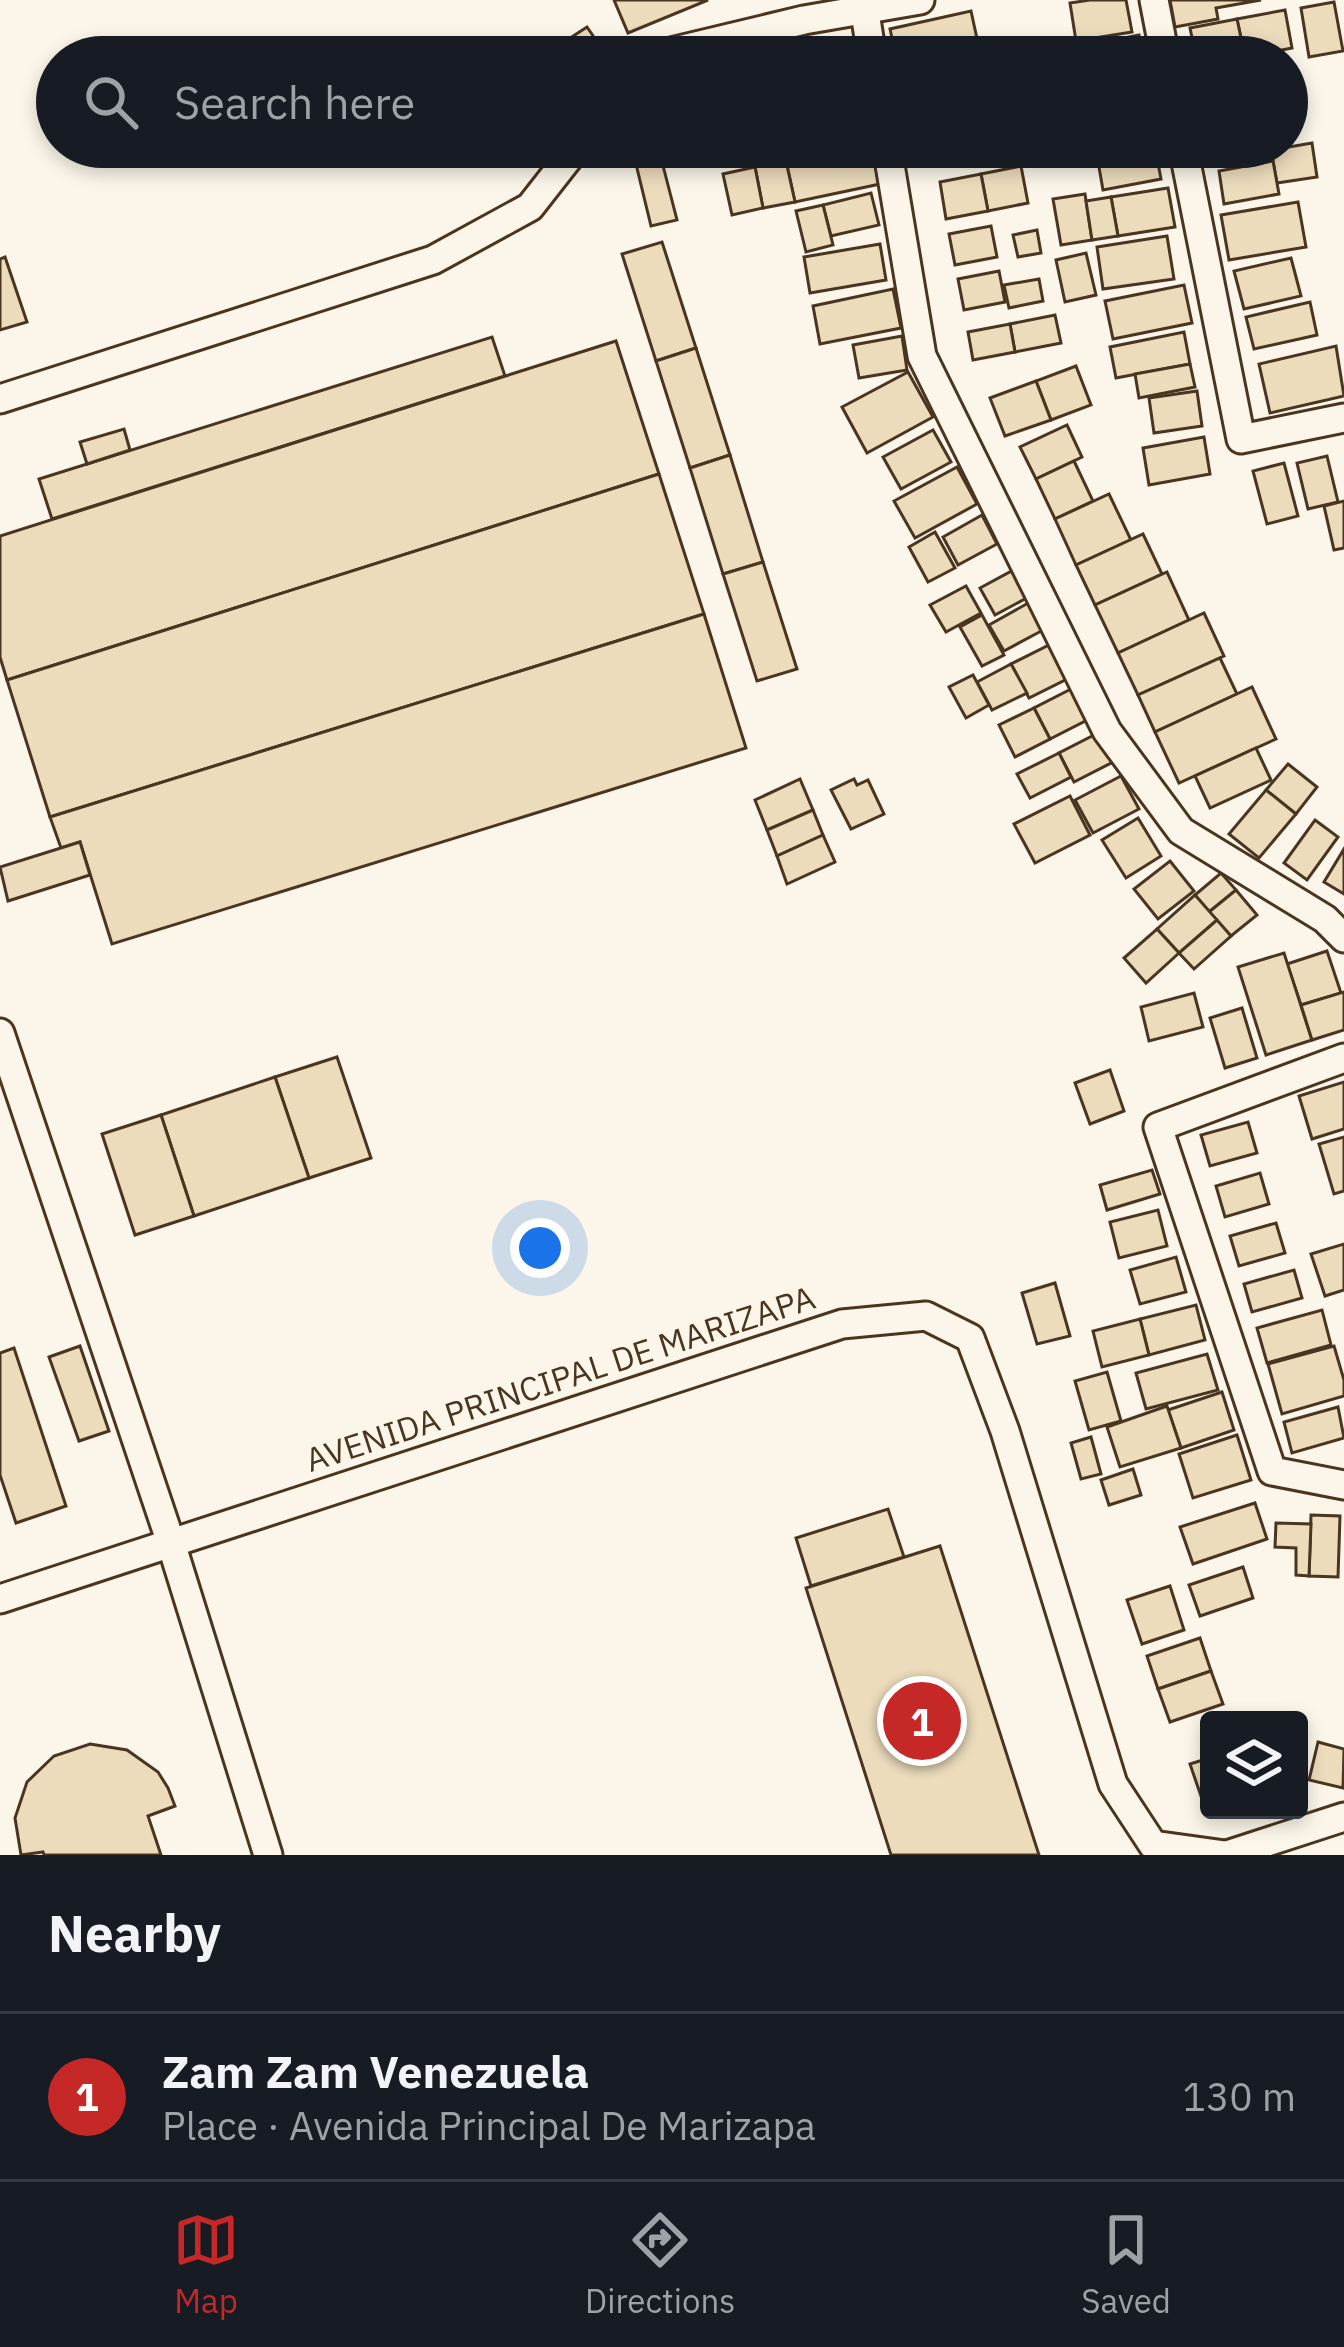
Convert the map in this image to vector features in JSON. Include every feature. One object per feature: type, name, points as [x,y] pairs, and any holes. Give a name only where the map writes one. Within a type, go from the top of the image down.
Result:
[{"type":"street","points":[[737,36],[863,5],[920,0]]},
{"type":"street","points":[[1154,0],[1161,36]]},
{"type":"street","points":[[863,5],[868,36]]},
{"type":"street","points":[[0,399],[433,260],[530,207],[561,168]]},
{"type":"street","points":[[891,168],[922,356],[1108,730],[1181,831],[1324,919],[1344,938]]},
{"type":"street","points":[[1187,168],[1240,439],[1344,418]]},
{"type":"street","points":[[0,1033],[171,1543],[268,1855]]},
{"type":"street","points":[[1344,1058],[1158,1127],[1272,1471],[1344,1485]]},
{"type":"street","name":"AVENIDA PRINCIPAL DE MARIZAPA","points":[[0,1599],[842,1324],[926,1316],[970,1338],[1005,1431],[1113,1784],[1153,1845],[1226,1855],[1344,1817]]},
{"type":"building","points":[[614,0],[708,0],[628,33]]},
{"type":"building","points":[[1126,0],[1132,32],[1075,36],[1070,3]]},
{"type":"building","points":[[1170,0],[1261,0],[1216,8],[1218,19],[1175,27]]},
{"type":"building","points":[[1334,2],[1343,51],[1309,57],[1301,8]]},
{"type":"building","points":[[1285,10],[1290,36],[1241,36],[1237,19]]},
{"type":"building","points":[[971,11],[976,36],[892,36],[890,29]]},
{"type":"building","points":[[1237,19],[1241,36],[1192,36],[1190,28]]},
{"type":"building","points":[[1312,143],[1317,177],[1277,183],[1274,168],[1308,168],[1308,144]]},
{"type":"building","points":[[637,168],[664,168],[677,220],[651,226]]},
{"type":"building","points":[[755,168],[788,168],[795,202],[763,208]]},
{"type":"building","points":[[755,168],[763,208],[732,215],[723,174]]},
{"type":"building","points":[[788,168],[877,168],[880,184],[795,202]]},
{"type":"building","points":[[1021,168],[1028,203],[988,211],[981,174]]},
{"type":"building","points":[[1099,168],[1159,168],[1161,179],[1103,190]]},
{"type":"building","points":[[1274,168],[1279,194],[1224,204],[1219,171]]},
{"type":"building","points":[[981,174],[988,211],[946,219],[940,182]]},
{"type":"building","points":[[1168,188],[1175,227],[1118,236],[1111,197]]},
{"type":"building","points":[[871,193],[879,225],[831,236],[823,205]]},
{"type":"building","points":[[1085,194],[1092,240],[1061,245],[1053,199]]},
{"type":"building","points":[[1111,197],[1118,236],[1092,240],[1086,201]]},
{"type":"building","points":[[1298,202],[1306,247],[1229,260],[1221,215]]},
{"type":"building","points":[[823,205],[833,245],[806,252],[796,211]]},
{"type":"building","points":[[991,226],[997,257],[955,265],[949,234]]},
{"type":"building","points":[[1037,230],[1041,253],[1018,257],[1013,235]]},
{"type":"building","points":[[1167,236],[1174,279],[1103,289],[1097,247]]},
{"type":"building","points":[[662,242],[696,348],[656,361],[622,254]]},
{"type":"building","points":[[880,244],[886,280],[810,293],[804,257]]},
{"type":"building","points":[[1086,253],[1096,295],[1065,302],[1056,260]]},
{"type":"building","points":[[5,257],[27,322],[0,330],[0,259]]},
{"type":"building","points":[[1291,258],[1301,296],[1244,309],[1234,271]]},
{"type":"building","points":[[999,271],[1005,302],[964,310],[958,279]]},
{"type":"building","points":[[1039,279],[1043,301],[1009,308],[1004,285]]},
{"type":"building","points":[[1184,285],[1192,323],[1113,339],[1105,301]]},
{"type":"building","points":[[893,289],[901,328],[820,344],[813,306]]},
{"type":"building","points":[[1310,302],[1317,335],[1254,349],[1246,317]]},
{"type":"building","points":[[1055,315],[1061,343],[1015,352],[1010,324]]},
{"type":"building","points":[[1010,324],[1015,352],[973,360],[968,332]]},
{"type":"building","points":[[1184,332],[1190,364],[1116,378],[1110,347]]},
{"type":"building","points":[[902,336],[907,370],[859,378],[853,345]]},
{"type":"building","points":[[492,337],[505,376],[52,519],[39,479]]},
{"type":"building","points":[[616,341],[659,474],[7,680],[0,657],[0,536]]},
{"type":"building","points":[[1336,346],[1344,396],[1270,413],[1259,364]]},
{"type":"building","points":[[696,348],[730,455],[690,468],[656,361]]},
{"type":"building","points":[[1190,364],[1195,387],[1139,398],[1135,374]]},
{"type":"building","points":[[1076,366],[1091,405],[1051,420],[1036,381]]},
{"type":"building","points":[[908,372],[933,417],[867,453],[842,407]]},
{"type":"building","points":[[1036,381],[1051,420],[1005,436],[990,398]]},
{"type":"building","points":[[1197,391],[1202,426],[1154,433],[1149,398]]},
{"type":"building","points":[[1067,425],[1082,457],[1036,479],[1020,447]]},
{"type":"building","points":[[124,429],[130,450],[87,464],[80,442]]},
{"type":"building","points":[[933,430],[951,462],[901,489],[883,457]]},
{"type":"building","points":[[1204,437],[1210,474],[1149,485],[1143,448]]},
{"type":"building","points":[[730,455],[763,562],[723,574],[690,468]]},
{"type":"building","points":[[1327,456],[1338,502],[1308,509],[1297,463]]},
{"type":"building","points":[[1074,461],[1093,501],[1055,519],[1036,479]]},
{"type":"building","points":[[1284,463],[1298,516],[1267,524],[1253,471]]},
{"type":"building","points":[[957,467],[977,504],[915,538],[894,501]]},
{"type":"building","points":[[659,474],[704,614],[50,817],[7,680]]},
{"type":"building","points":[[1109,494],[1131,540],[1076,565],[1055,519]]},
{"type":"building","points":[[1344,501],[1344,548],[1334,550],[1324,506]]},
{"type":"building","points":[[982,515],[997,544],[958,565],[943,537]]},
{"type":"building","points":[[935,532],[955,568],[928,582],[909,547]]},
{"type":"building","points":[[1143,534],[1162,574],[1095,605],[1076,565]]},
{"type":"building","points":[[763,562],[797,669],[757,681],[723,574]]},
{"type":"building","points":[[1019,567],[1034,594],[995,615],[980,588]]},
{"type":"building","points":[[1167,572],[1189,620],[1118,653],[1095,605]]},
{"type":"building","points":[[966,586],[981,613],[946,632],[930,605]]},
{"type":"building","points":[[1030,602],[1045,629],[1004,651],[989,625]]},
{"type":"building","points":[[1204,613],[1224,656],[1138,695],[1118,653]]},
{"type":"building","points":[[704,614],[746,748],[112,944],[80,842],[61,848],[50,817]]},
{"type":"building","points":[[982,615],[1004,655],[982,666],[960,627]]},
{"type":"building","points":[[1051,644],[1069,678],[1029,698],[1011,664]]},
{"type":"building","points":[[1220,658],[1237,694],[1155,732],[1138,695]]},
{"type":"building","points":[[1011,664],[1027,693],[992,710],[977,682]]},
{"type":"building","points":[[973,675],[989,705],[966,718],[949,687]]},
{"type":"building","points":[[1075,687],[1091,718],[1050,739],[1034,708]]},
{"type":"building","points":[[1252,687],[1276,739],[1179,783],[1155,732]]},
{"type":"building","points":[[1034,708],[1050,739],[1015,757],[999,725]]},
{"type":"building","points":[[1098,733],[1113,762],[1074,782],[1059,753]]},
{"type":"building","points":[[1256,748],[1271,780],[1210,808],[1195,776]]},
{"type":"building","points":[[1059,753],[1071,777],[1030,798],[1017,774]]},
{"type":"building","points":[[1288,764],[1317,787],[1296,814],[1266,790]]},
{"type":"building","points":[[1121,776],[1139,809],[1093,833],[1075,800]]},
{"type":"building","points":[[800,779],[813,810],[767,830],[755,800]]},
{"type":"building","points":[[854,779],[857,785],[868,780],[884,814],[851,829],[831,790]]},
{"type":"building","points":[[1266,790],[1296,814],[1259,858],[1229,834]]},
{"type":"building","points":[[1070,796],[1090,835],[1035,863],[1014,824]]},
{"type":"building","points":[[813,810],[823,835],[777,856],[767,830]]},
{"type":"building","points":[[1138,818],[1161,856],[1126,878],[1102,840]]},
{"type":"building","points":[[1315,820],[1338,837],[1307,880],[1284,863]]},
{"type":"building","points":[[823,835],[835,862],[787,884],[777,856]]},
{"type":"building","points":[[80,842],[90,875],[8,901],[0,867]]},
{"type":"building","points":[[1344,849],[1344,894],[1324,882]]},
{"type":"building","points":[[1170,861],[1194,891],[1158,919],[1134,889]]},
{"type":"building","points":[[1221,873],[1236,890],[1209,912],[1195,895]]},
{"type":"building","points":[[1236,890],[1257,915],[1231,936],[1209,912]]},
{"type":"building","points":[[1195,895],[1217,920],[1179,953],[1157,929]]},
{"type":"building","points":[[1217,920],[1231,936],[1194,969],[1179,953]]},
{"type":"building","points":[[1157,929],[1179,953],[1146,983],[1124,958]]},
{"type":"building","points":[[1327,951],[1341,993],[1301,1005],[1287,964]]},
{"type":"building","points":[[1284,953],[1312,1040],[1266,1055],[1238,967]]},
{"type":"building","points":[[1344,992],[1344,1030],[1312,1040],[1301,1005]]},
{"type":"building","points":[[1194,993],[1203,1027],[1149,1041],[1141,1007]]},
{"type":"building","points":[[1242,1008],[1257,1058],[1225,1068],[1210,1018]]},
{"type":"building","points":[[337,1057],[371,1158],[309,1178],[275,1077]]},
{"type":"building","points":[[1110,1070],[1124,1111],[1090,1124],[1075,1083]]},
{"type":"building","points":[[275,1077],[309,1178],[194,1216],[161,1115]]},
{"type":"building","points":[[1344,1082],[1344,1129],[1312,1139],[1299,1096]]},
{"type":"building","points":[[161,1115],[194,1216],[135,1235],[102,1134]]},
{"type":"building","points":[[1248,1122],[1257,1153],[1210,1166],[1201,1135]]},
{"type":"building","points":[[1344,1137],[1344,1191],[1334,1194],[1319,1144]]},
{"type":"building","points":[[1152,1170],[1160,1194],[1107,1210],[1100,1185]]},
{"type":"building","points":[[1260,1173],[1269,1204],[1225,1217],[1216,1186]]},
{"type":"building","points":[[1158,1210],[1167,1246],[1119,1258],[1110,1222]]},
{"type":"building","points":[[1276,1223],[1285,1253],[1239,1266],[1230,1236]]},
{"type":"building","points":[[1344,1244],[1344,1290],[1325,1296],[1311,1254]]},
{"type":"building","points":[[1176,1257],[1186,1292],[1140,1304],[1130,1270]]},
{"type":"building","points":[[1294,1270],[1302,1298],[1252,1312],[1244,1284]]},
{"type":"building","points":[[1055,1283],[1070,1336],[1037,1344],[1022,1293]]},
{"type":"building","points":[[1196,1305],[1205,1340],[1149,1355],[1140,1319]]},
{"type":"building","points":[[1322,1310],[1331,1345],[1267,1363],[1257,1328]]},
{"type":"building","points":[[1140,1319],[1149,1355],[1102,1367],[1093,1331]]},
{"type":"building","points":[[80,1346],[109,1431],[79,1441],[49,1357]]},
{"type":"building","points":[[1334,1346],[1344,1396],[1282,1414],[1268,1364]]},
{"type":"building","points":[[14,1348],[66,1506],[16,1523],[0,1475],[0,1353]]},
{"type":"building","points":[[1207,1354],[1218,1390],[1146,1409],[1136,1373]]},
{"type":"building","points":[[1107,1372],[1121,1421],[1089,1430],[1075,1381]]},
{"type":"building","points":[[1222,1392],[1234,1430],[1181,1448],[1168,1410]]},
{"type":"building","points":[[1167,1406],[1181,1448],[1120,1467],[1107,1427]]},
{"type":"building","points":[[1338,1407],[1344,1438],[1292,1453],[1284,1422]]},
{"type":"building","points":[[1237,1435],[1251,1480],[1193,1498],[1179,1454]]},
{"type":"building","points":[[1091,1437],[1101,1474],[1081,1479],[1071,1443]]},
{"type":"building","points":[[1133,1469],[1141,1495],[1109,1505],[1101,1480]]},
{"type":"building","points":[[1255,1503],[1267,1539],[1193,1564],[1180,1527]]},
{"type":"building","points":[[888,1509],[904,1557],[811,1586],[796,1538]]},
{"type":"building","points":[[1311,1515],[1340,1516],[1338,1577],[1309,1576]]},
{"type":"building","points":[[1276,1523],[1311,1524],[1309,1576],[1296,1575],[1296,1548],[1275,1547]]},
{"type":"building","points":[[940,1546],[1039,1855],[891,1855],[806,1588]]},
{"type":"building","points":[[1243,1567],[1253,1598],[1200,1616],[1189,1585]]},
{"type":"building","points":[[1170,1586],[1184,1630],[1142,1644],[1127,1600]]},
{"type":"building","points":[[1200,1638],[1211,1671],[1158,1689],[1147,1656]]},
{"type":"building","points":[[1211,1671],[1223,1704],[1170,1722],[1158,1689]]},
{"type":"building","points":[[1318,1742],[1344,1749],[1343,1788],[1309,1780]]},
{"type":"building","points":[[90,1744],[127,1750],[158,1772],[175,1806],[148,1816],[161,1855],[21,1855],[15,1818],[27,1782],[54,1756]]},
{"type":"building","points":[[1200,1761],[1200,1793],[1190,1764]]},
{"type":"place","name":"Zam Zam Venezuela","points":[[922,1721]]}]
